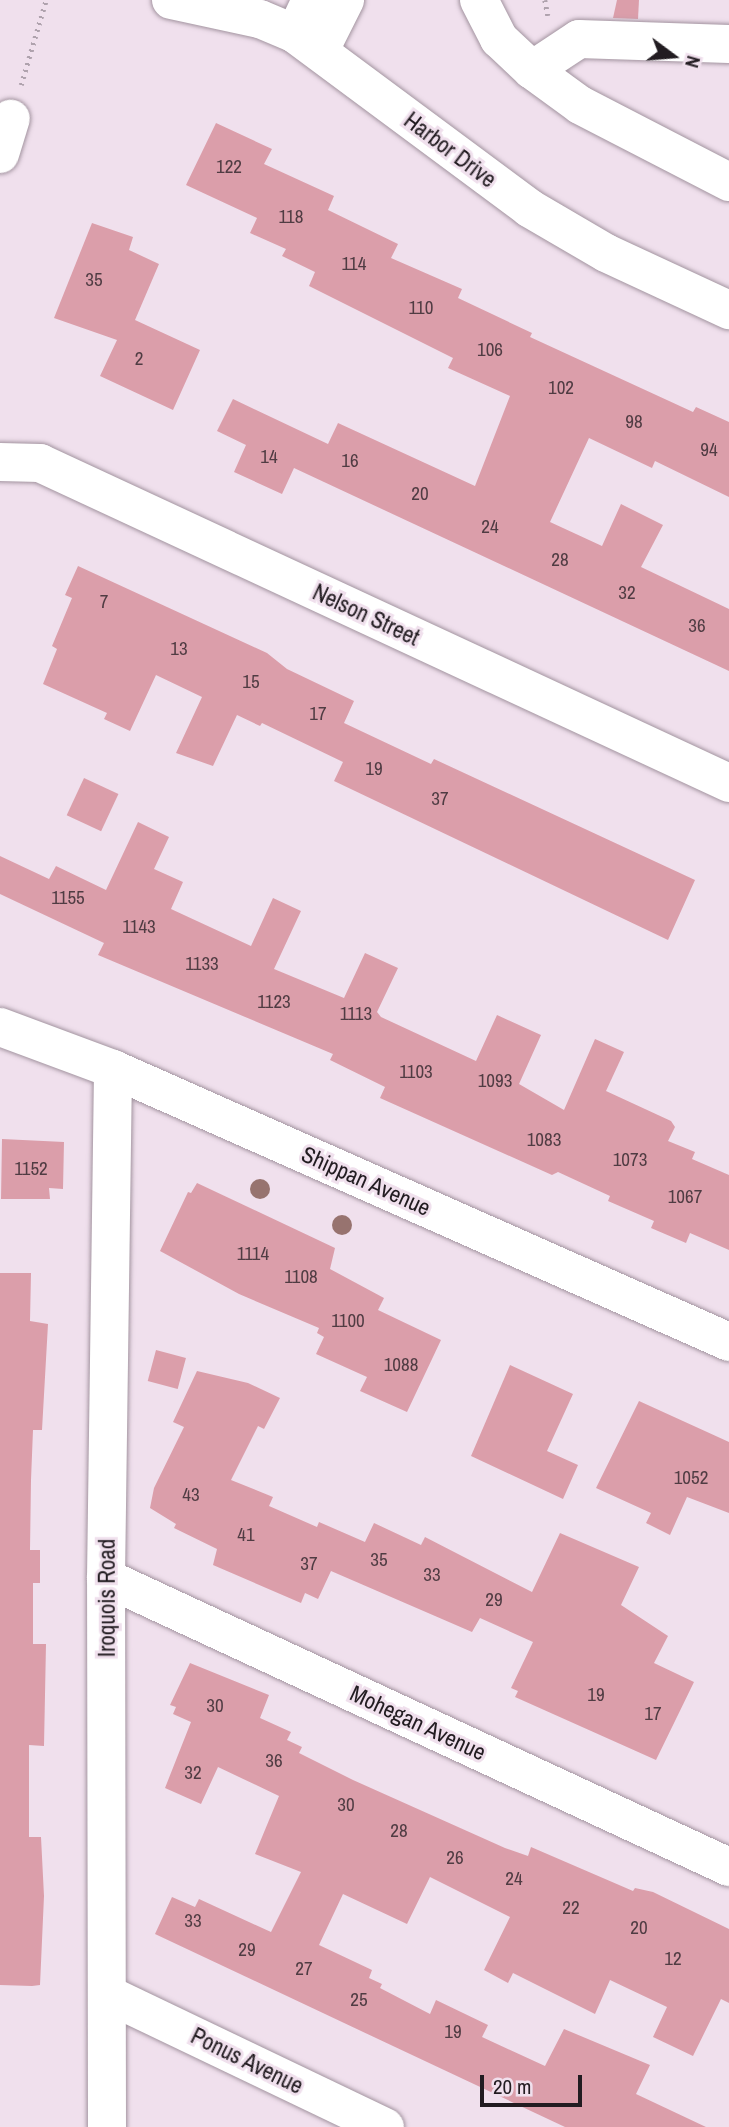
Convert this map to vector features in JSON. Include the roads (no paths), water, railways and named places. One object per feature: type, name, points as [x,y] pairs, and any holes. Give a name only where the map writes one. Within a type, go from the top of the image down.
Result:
[{"type":"street","name":"Harbor Drive","points":[[171,0],[223,5],[307,42],[529,208],[606,253],[729,310]]},
{"type":"street","points":[[307,42],[311,0]]},
{"type":"street","points":[[307,42],[345,0]]},
{"type":"street","points":[[479,0],[499,39],[532,70],[580,104],[729,182]]},
{"type":"street","points":[[532,70],[579,39],[729,44]]},
{"type":"street","name":"Nelson Street","points":[[0,462],[40,463],[729,783]]},
{"type":"street","name":"Shippan Avenue","points":[[0,1027],[113,1069],[729,1342]]},
{"type":"street","name":"Iroquois Road","points":[[107,2127],[109,1995],[106,1578],[113,1069]]},
{"type":"street","name":"Mohegan Avenue","points":[[106,1578],[729,1867]]},
{"type":"street","name":"Ponus Avenue","points":[[109,1995],[385,2127]]}]
